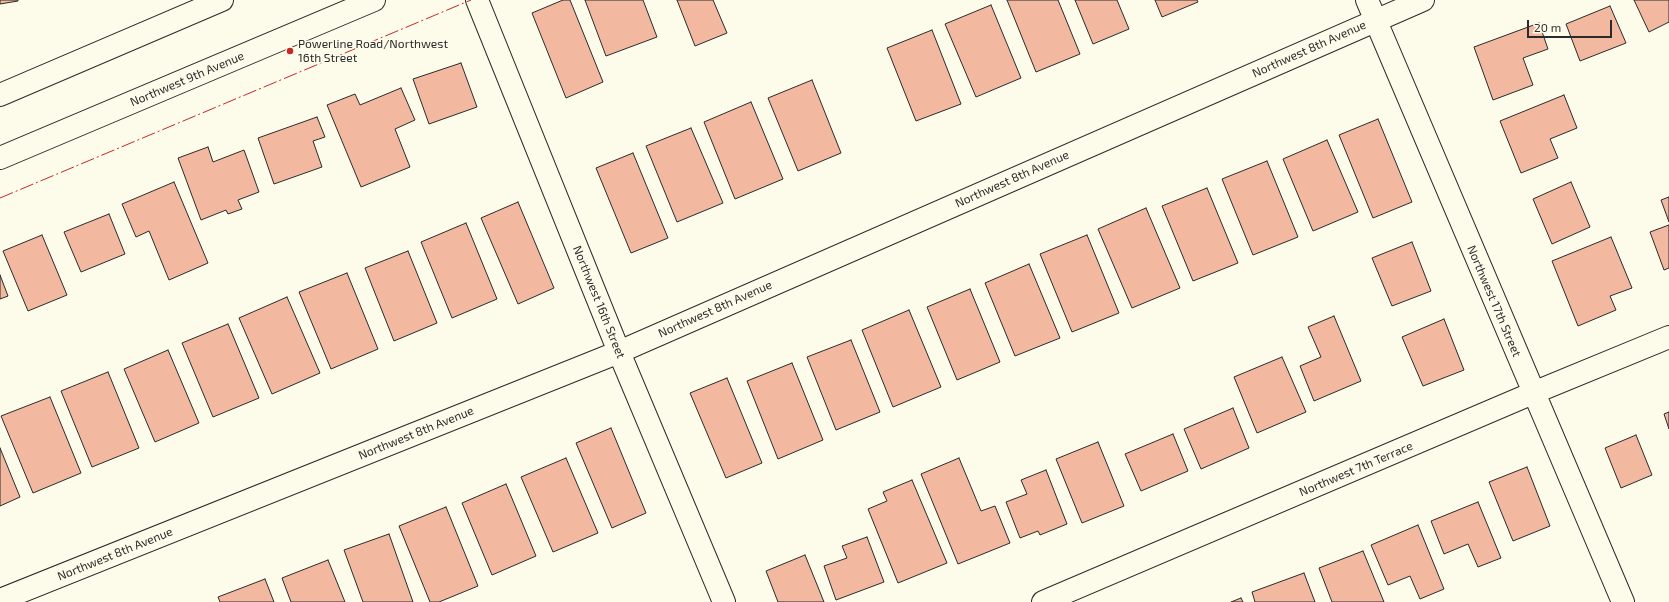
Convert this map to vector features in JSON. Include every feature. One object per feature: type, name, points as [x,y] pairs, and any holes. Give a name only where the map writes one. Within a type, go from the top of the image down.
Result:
[{"type":"street","points":[[0,95],[222,0]]},
{"type":"street","name":"Northwest 9th Avenue","points":[[0,158],[374,0]]},
{"type":"street","name":"Northwest 16th Street","points":[[477,0],[619,352],[724,602]]},
{"type":"street","name":"Northwest 17th Street","points":[[1367,0],[1623,602]]},
{"type":"street","name":"Northwest 8th Avenue","points":[[0,600],[619,352],[1423,0]]},
{"type":"street","name":"Northwest 7th Terrace","points":[[1043,602],[1533,393],[1669,337]]},
{"type":"building","points":[[0,0],[18,0],[18,1],[0,4]]},
{"type":"building","points":[[563,0],[570,0],[603,82],[566,98],[532,13]]},
{"type":"building","points":[[585,0],[643,0],[657,37],[606,56]]},
{"type":"building","points":[[677,0],[713,0],[727,33],[695,46]]},
{"type":"building","points":[[1007,0],[1058,0],[1080,54],[1036,72]]},
{"type":"building","points":[[1075,0],[1117,0],[1129,29],[1093,44]]},
{"type":"building","points":[[1155,0],[1197,0],[1198,2],[1162,17]]},
{"type":"building","points":[[1634,0],[1669,0],[1669,22],[1649,32]]},
{"type":"building","points":[[991,5],[1021,78],[976,97],[945,24]]},
{"type":"building","points":[[1610,6],[1626,43],[1580,61],[1566,24]]},
{"type":"building","points":[[1539,23],[1548,49],[1523,58],[1533,85],[1493,100],[1474,47]]},
{"type":"building","points":[[932,30],[961,104],[916,121],[887,48]]},
{"type":"building","points":[[461,63],[477,107],[429,124],[413,79]]},
{"type":"building","points":[[812,80],[841,153],[798,171],[768,98]]},
{"type":"building","points":[[401,88],[415,120],[395,129],[410,167],[361,187],[327,105],[355,94],[360,105]]},
{"type":"building","points":[[1564,95],[1577,128],[1550,139],[1558,158],[1521,173],[1500,121]]},
{"type":"building","points":[[751,102],[783,179],[735,199],[704,122]]},
{"type":"building","points":[[317,117],[325,137],[313,141],[322,167],[274,184],[258,138]]},
{"type":"building","points":[[1378,119],[1412,202],[1373,218],[1339,135]]},
{"type":"building","points":[[691,128],[723,203],[677,222],[646,146]]},
{"type":"building","points":[[1327,140],[1358,212],[1313,231],[1283,159]]},
{"type":"building","points":[[208,147],[213,162],[244,150],[259,192],[238,200],[242,209],[228,214],[226,210],[201,220],[178,158]]},
{"type":"building","points":[[633,153],[668,238],[631,253],[596,168]]},
{"type":"building","points":[[1267,161],[1298,237],[1253,255],[1222,179]]},
{"type":"building","points":[[174,182],[208,263],[169,280],[149,231],[136,237],[122,204]]},
{"type":"building","points":[[1571,182],[1590,227],[1552,244],[1533,199]]},
{"type":"building","points":[[1207,188],[1238,263],[1193,281],[1162,206]]},
{"type":"building","points":[[1669,197],[1669,222],[1661,200]]},
{"type":"building","points":[[518,202],[554,288],[518,304],[481,218]]},
{"type":"building","points":[[1146,208],[1180,288],[1132,308],[1098,229]]},
{"type":"building","points":[[109,214],[125,254],[81,272],[64,232]]},
{"type":"building","points":[[466,223],[497,299],[452,318],[421,242]]},
{"type":"building","points":[[1669,225],[1669,268],[1664,270],[1650,232]]},
{"type":"building","points":[[42,235],[67,295],[28,311],[3,251]]},
{"type":"building","points":[[1087,235],[1119,313],[1072,332],[1040,254]]},
{"type":"building","points":[[1611,237],[1632,288],[1610,296],[1616,310],[1578,326],[1552,261]]},
{"type":"building","points":[[1412,242],[1431,291],[1392,306],[1372,258]]},
{"type":"building","points":[[408,251],[437,323],[394,341],[365,268]]},
{"type":"building","points":[[1029,264],[1060,338],[1015,356],[985,283]]},
{"type":"building","points":[[347,273],[378,349],[331,369],[299,292]]},
{"type":"building","points":[[0,275],[8,296],[0,299]]},
{"type":"building","points":[[970,289],[1000,362],[957,380],[927,307]]},
{"type":"building","points":[[287,297],[320,373],[272,394],[239,318]]},
{"type":"building","points":[[909,310],[941,387],[893,407],[862,330]]},
{"type":"building","points":[[1334,316],[1361,381],[1314,401],[1300,366],[1321,357],[1308,327]]},
{"type":"building","points":[[1444,319],[1464,370],[1423,386],[1402,337]]},
{"type":"building","points":[[228,324],[259,398],[213,417],[182,343]]},
{"type":"building","points":[[851,340],[880,412],[836,430],[807,357]]},
{"type":"building","points":[[168,350],[199,423],[155,442],[124,369]]},
{"type":"building","points":[[1282,357],[1306,412],[1257,433],[1234,377]]},
{"type":"building","points":[[792,363],[823,440],[778,459],[747,381]]},
{"type":"building","points":[[108,372],[139,448],[92,467],[61,391]]},
{"type":"building","points":[[727,378],[762,463],[726,478],[690,393]]},
{"type":"building","points":[[50,397],[81,473],[33,493],[1,416]]},
{"type":"building","points":[[1233,408],[1249,448],[1201,469],[1184,429]]},
{"type":"building","points":[[1669,412],[1669,429],[1664,414]]},
{"type":"building","points":[[611,428],[646,513],[612,528],[576,443]]},
{"type":"building","points":[[1173,434],[1188,471],[1141,491],[1125,454]]},
{"type":"building","points":[[1636,435],[1652,475],[1621,488],[1605,448]]},
{"type":"building","points":[[1098,442],[1124,506],[1082,523],[1056,459]]},
{"type":"building","points":[[0,448],[20,497],[0,506]]},
{"type":"building","points":[[566,458],[598,533],[553,552],[521,477]]},
{"type":"building","points":[[959,458],[981,511],[995,506],[1010,543],[958,564],[921,474]]},
{"type":"building","points":[[1527,467],[1550,526],[1513,541],[1489,482]]},
{"type":"building","points":[[1046,470],[1067,524],[1040,535],[1038,531],[1020,538],[1006,502],[1027,494],[1021,480]]},
{"type":"building","points":[[912,480],[947,563],[898,583],[868,509],[887,501],[883,492]]},
{"type":"building","points":[[506,484],[536,556],[492,575],[462,503]]},
{"type":"building","points":[[1478,502],[1501,558],[1478,567],[1468,544],[1444,554],[1431,521]]},
{"type":"building","points":[[446,507],[478,586],[439,602],[430,602],[399,526]]},
{"type":"building","points":[[1418,525],[1444,589],[1420,599],[1410,576],[1388,585],[1371,545]]},
{"type":"building","points":[[389,534],[413,602],[363,602],[344,550]]},
{"type":"building","points":[[867,537],[884,582],[836,600],[824,566],[847,558],[842,546]]},
{"type":"building","points":[[1363,551],[1384,602],[1332,602],[1319,568]]},
{"type":"building","points":[[805,555],[824,602],[778,602],[766,571]]},
{"type":"building","points":[[328,560],[345,602],[291,602],[282,578]]},
{"type":"building","points":[[1304,573],[1315,602],[1255,602],[1252,592]]},
{"type":"building","points":[[265,579],[274,602],[220,602],[218,597]]},
{"type":"building","points":[[1241,598],[1243,602],[1231,602]]},
{"type":"power","points":[[0,198],[471,0]]},
{"type":"place","name":"Powerline Road/Northwest 16th Street","points":[[290,51]]}]
